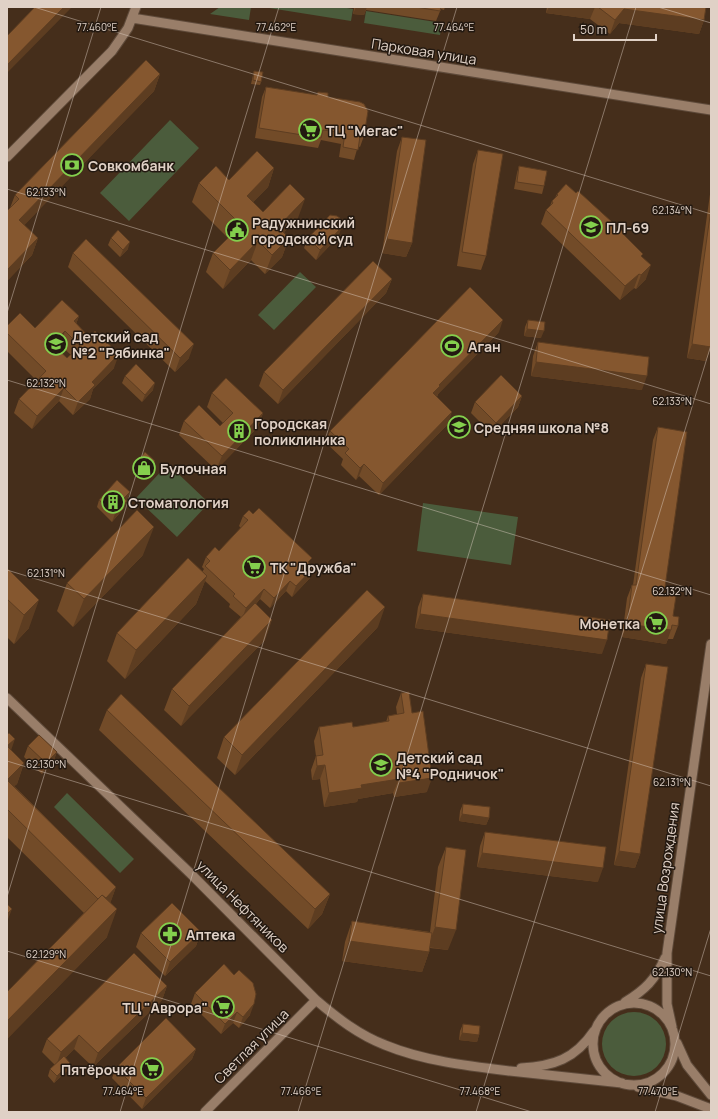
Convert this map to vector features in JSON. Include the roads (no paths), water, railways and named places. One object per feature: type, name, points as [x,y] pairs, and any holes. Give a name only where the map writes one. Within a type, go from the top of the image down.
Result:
[{"type":"street","points":[[7,157],[112,51],[123,36],[136,7]]},
{"type":"street","name":"Парковая улица","points":[[132,18],[711,110]]},
{"type":"street","name":"улица Возрождения","points":[[667,954],[711,644]]},
{"type":"street","name":"улица Нефтяников","points":[[7,698],[191,874],[316,1000],[333,1014],[369,1038],[385,1045],[420,1056],[453,1063],[496,1069]]},
{"type":"street","points":[[496,1069],[532,1067],[562,1060],[574,1054],[583,1046],[606,1014],[649,985],[660,969],[667,954]]},
{"type":"street","points":[[597,1026],[593,1042],[595,1057],[598,1064],[608,1076],[627,1084],[648,1083],[663,1074],[675,1052],[673,1031],[667,1004],[667,954]]},
{"type":"street","name":"Светлая улица","points":[[205,1112],[316,1000]]},
{"type":"street","points":[[618,1006],[634,1003],[650,1006],[663,1014],[673,1031],[687,1065],[711,1095]]},
{"type":"street","points":[[496,1069],[627,1084],[678,1096],[711,1109]]},
{"type":"place","name":"ТЦ \"Мегас\"","points":[[310,130]]},
{"type":"place","name":"Совкомбанк","points":[[72,165]]},
{"type":"place","name":"ПЛ-69","points":[[591,227]]},
{"type":"place","name":"Радужнинский городской суд","points":[[237,230]]},
{"type":"place","name":"Детский сад №2 \"Рябинка\"","points":[[56,344]]},
{"type":"place","name":"Аган","points":[[452,346]]},
{"type":"place","name":"Средняя школа №8","points":[[459,427]]},
{"type":"place","name":"Городская поликлиника","points":[[239,431]]},
{"type":"place","name":"Булочная","points":[[144,468]]},
{"type":"place","name":"Стоматология","points":[[113,502]]},
{"type":"place","name":"ТК \"Дружба\"","points":[[254,567]]},
{"type":"place","name":"Монетка","points":[[656,623]]},
{"type":"place","name":"Детский сад №4 \"Родничок\"","points":[[381,765]]},
{"type":"place","name":"Аптека","points":[[170,934]]},
{"type":"place","name":"ТЦ \"Аврора\"","points":[[223,1007]]},
{"type":"place","name":"Пятёрочка","points":[[152,1069]]}]
